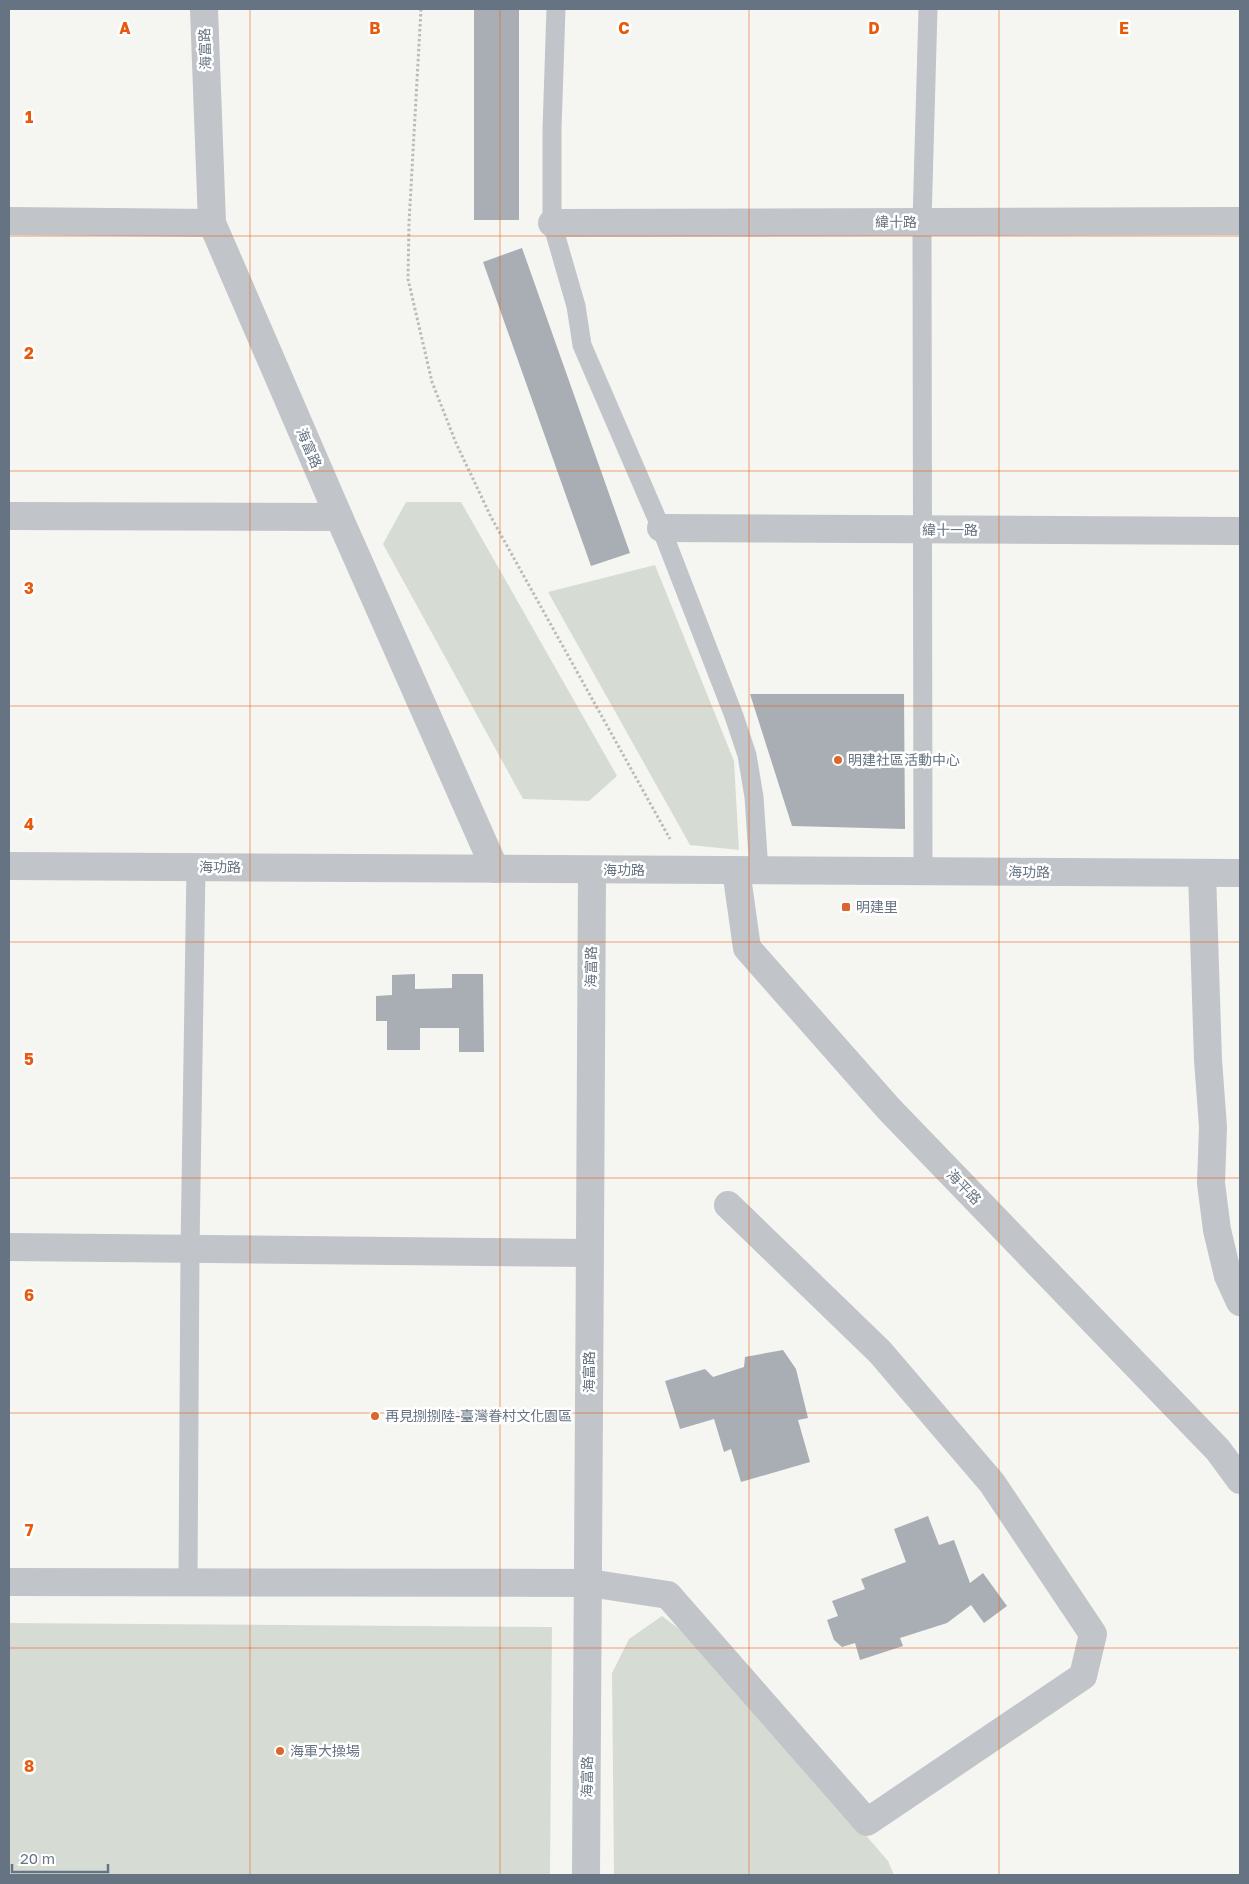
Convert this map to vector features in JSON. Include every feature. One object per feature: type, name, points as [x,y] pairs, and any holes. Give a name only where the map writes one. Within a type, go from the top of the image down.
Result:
[{"type":"street","name":"海富路","points":[[204,9],[212,223],[339,517],[495,869]]},
{"type":"street","points":[[9,221],[212,223]]},
{"type":"street","name":"緯十路","points":[[552,223],[1240,221]]},
{"type":"street","points":[[9,516],[339,517]]},
{"type":"street","name":"緯十一路","points":[[661,528],[1240,530]]},
{"type":"street","name":"海功路","points":[[9,866],[1240,874]]},
{"type":"street","name":"海富路","points":[[586,1875],[592,870]]},
{"type":"street","name":"海平路","points":[[747,870],[747,948],[889,1109],[1218,1450],[1240,1480]]},
{"type":"street","points":[[1202,873],[1208,1060],[1213,1126],[1211,1183],[1217,1230],[1228,1276],[1240,1302]]},
{"type":"street","points":[[9,1582],[589,1583],[668,1595],[867,1822],[1083,1676],[1093,1634],[992,1483],[880,1352],[728,1205]]},
{"type":"street","points":[[9,1247],[589,1253]]},
{"type":"lane","points":[[556,9],[552,129],[552,223],[576,306],[582,345],[661,528],[734,716],[747,755],[754,797],[747,870]]},
{"type":"lane","points":[[922,871],[924,530],[922,222],[928,9]]},
{"type":"lane","points":[[188,1582],[190,1249],[196,867]]},
{"type":"path","points":[[421,9],[409,223],[408,279],[432,382],[456,443],[491,517],[687,870]]},
{"type":"shaded area","points":[[406,502],[461,502],[617,776],[589,801],[523,799],[383,544]]},
{"type":"shaded area","points":[[655,565],[734,761],[739,850],[690,845],[548,592]]},
{"type":"shaded area","points":[[662,1616],[703,1647],[888,1861],[894,1875],[614,1875],[612,1673],[629,1639]]},
{"type":"shaded area","name":"海軍大操場","points":[[9,1623],[552,1627],[550,1875],[9,1875]]},
{"type":"building","points":[[474,9],[519,9],[519,220],[474,220]]},
{"type":"building","points":[[522,248],[630,553],[591,566],[483,262]]},
{"type":"building","name":"明建社區活動中心","points":[[750,694],[904,694],[905,829],[792,826]]},
{"type":"building","points":[[415,974],[415,989],[452,988],[452,974],[483,974],[484,1052],[459,1052],[459,1028],[420,1028],[420,1050],[387,1050],[387,1021],[376,1021],[376,996],[392,995],[392,975]]},
{"type":"building","points":[[783,1350],[796,1369],[808,1418],[798,1420],[810,1462],[741,1482],[731,1449],[724,1452],[714,1419],[680,1429],[665,1381],[705,1369],[713,1377],[744,1367],[745,1357]]},
{"type":"building","points":[[928,1516],[939,1545],[954,1540],[970,1583],[983,1573],[1007,1606],[984,1623],[971,1605],[947,1623],[900,1638],[903,1646],[860,1660],[855,1643],[842,1647],[834,1640],[827,1620],[838,1616],[832,1601],[865,1589],[861,1579],[906,1562],[894,1529]]},
{"type":"place","name":"明建社區活動中心","points":[[838,760]]},
{"type":"place","name":"明建里","points":[[846,907]]},
{"type":"place","name":"再見捌捌陸-臺灣眷村文化園區","points":[[375,1416]]},
{"type":"place","name":"海軍大操場","points":[[280,1751]]}]
